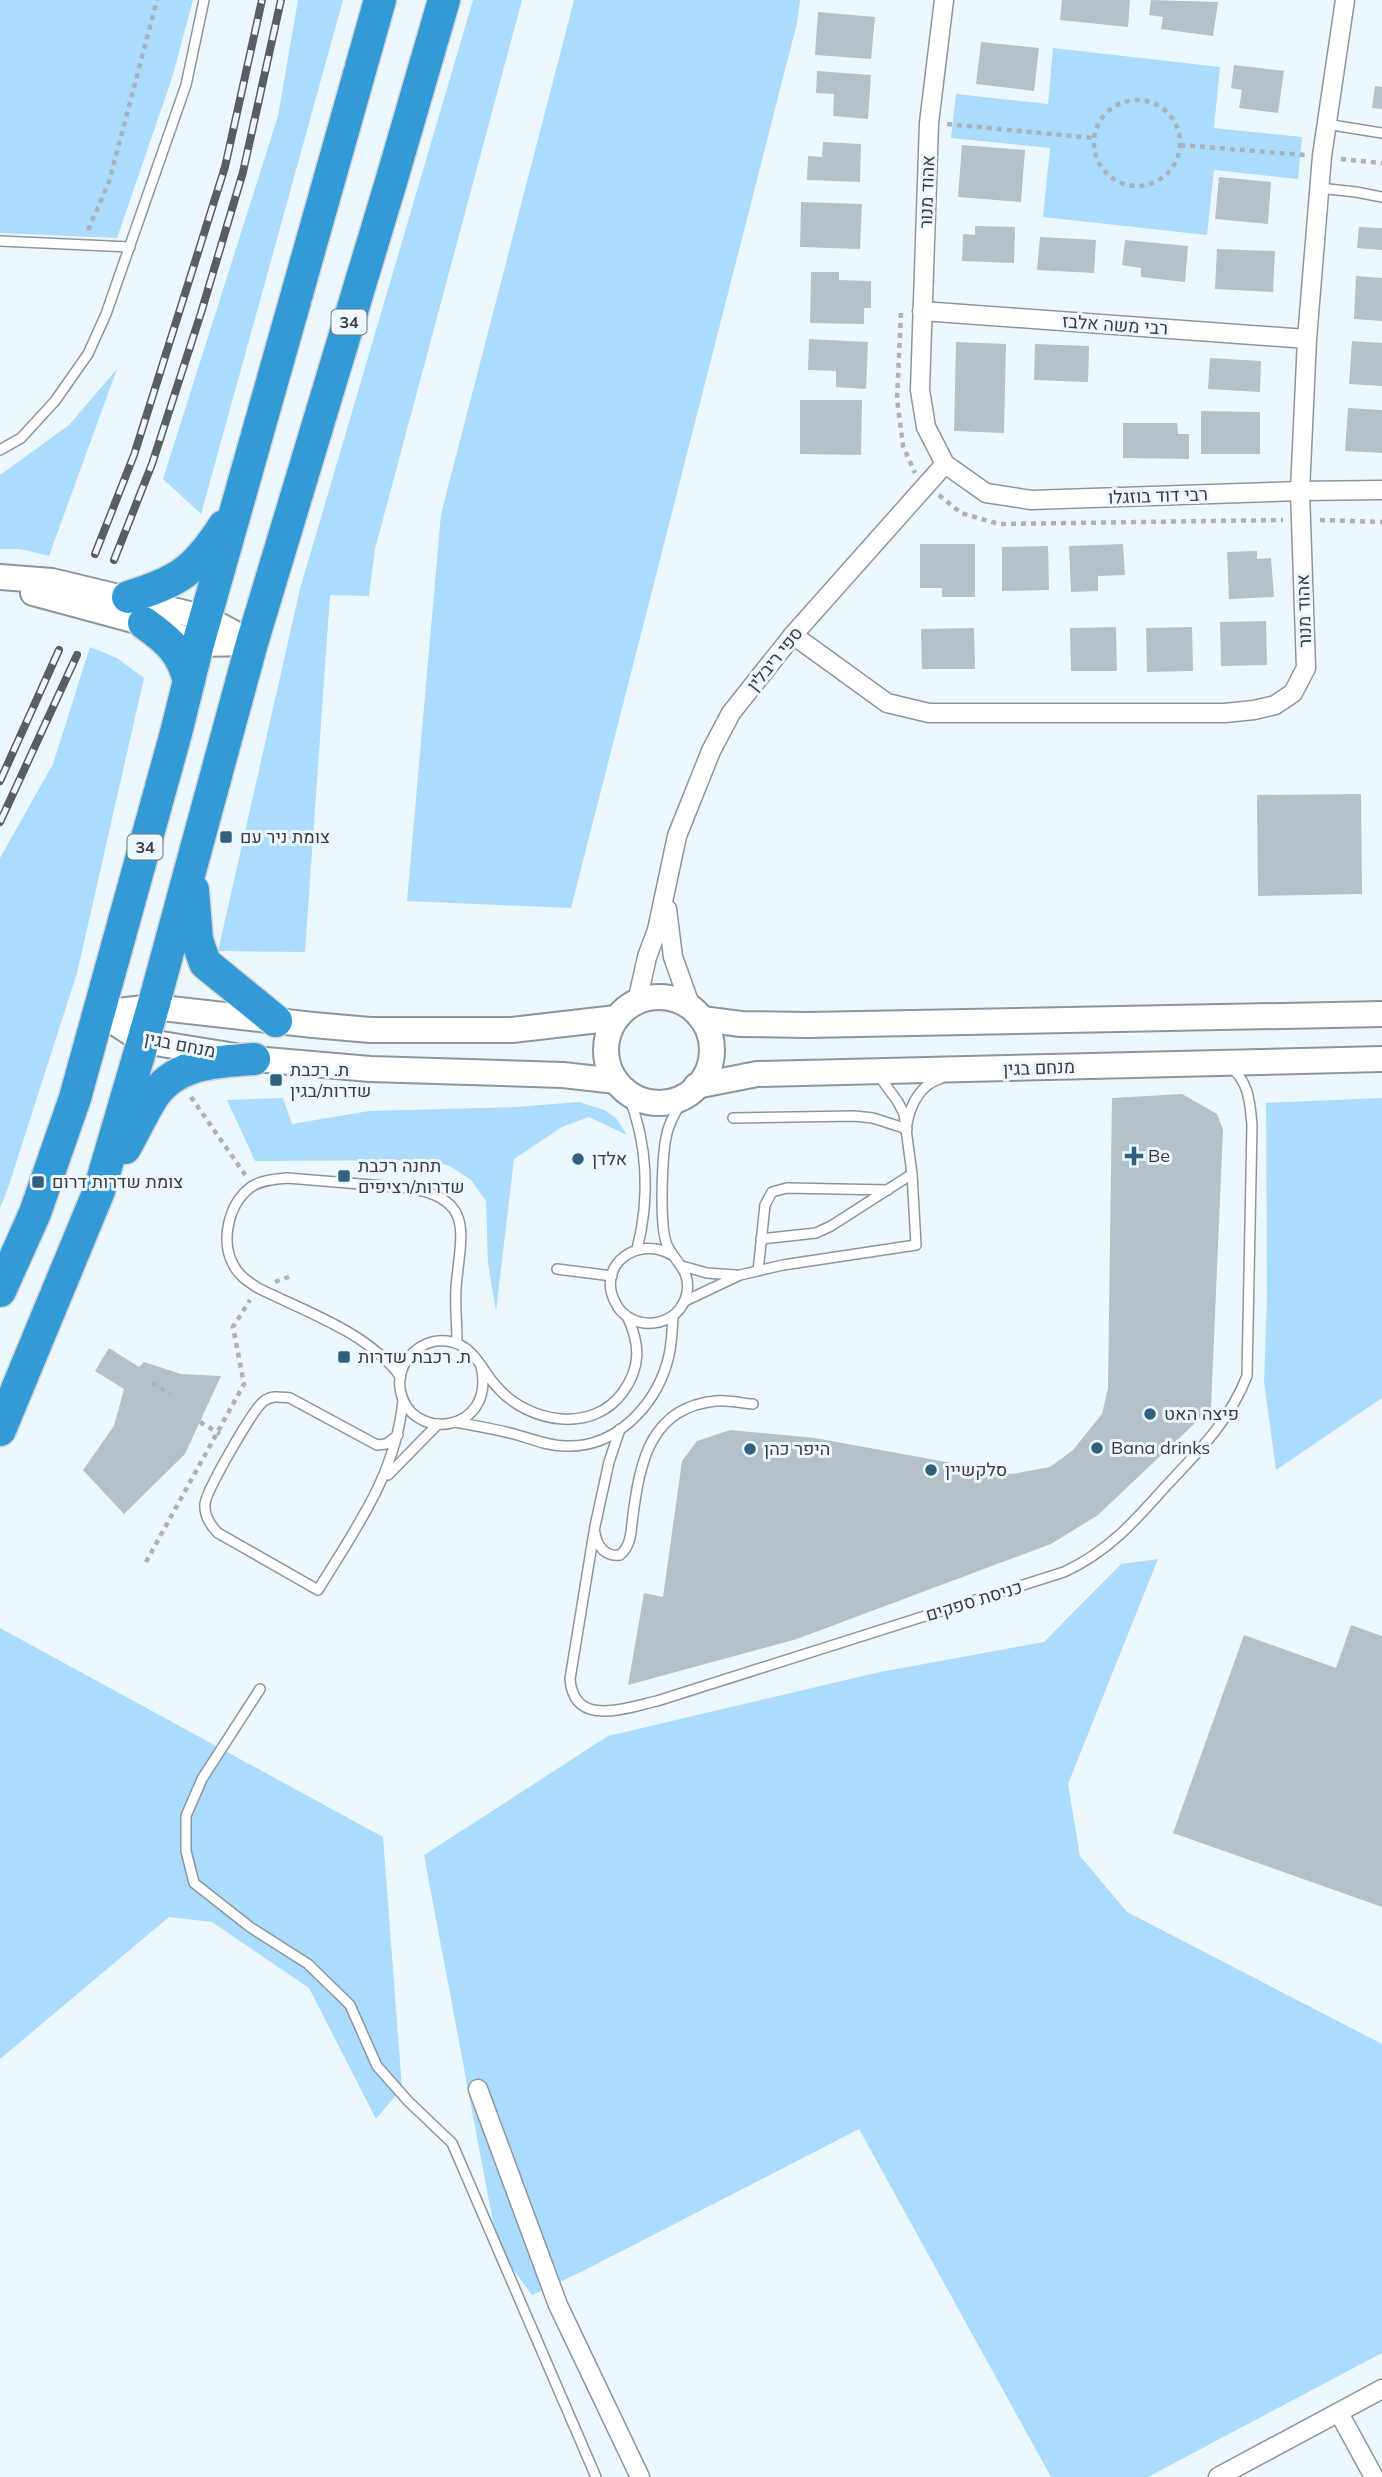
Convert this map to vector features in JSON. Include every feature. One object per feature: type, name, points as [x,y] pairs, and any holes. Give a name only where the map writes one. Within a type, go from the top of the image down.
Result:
[{"type":"highway","name":"34","points":[[0,1291],[35,1213],[75,1098],[331,165],[380,0]]},
{"type":"highway","name":"34","points":[[0,1430],[99,1191],[153,1007],[252,643],[443,0]]},
{"type":"highway","points":[[189,681],[184,661],[136,610],[198,562],[238,504]]},
{"type":"highway","points":[[191,867],[197,940],[205,963],[276,1021]]},
{"type":"highway","points":[[99,1191],[152,1098],[176,1074],[209,1063],[254,1059]]},
{"type":"main road","points":[[0,577],[52,581],[202,631],[252,643]]},
{"type":"main road","points":[[0,584],[136,610]]},
{"type":"main road","points":[[697,1014],[710,1040],[711,1057],[705,1075],[690,1092],[660,1103],[644,1101],[622,1088],[608,1064],[606,1048],[609,1031],[616,1018],[637,1003],[661,998],[672,999],[697,1014],[741,1024],[1382,1014]]},
{"type":"main road","name":"מנחם בגין","points":[[100,1013],[153,1007],[370,1030],[498,1030],[555,1027],[616,1018]]},
{"type":"main road","name":"מנחם בגין","points":[[100,1013],[143,1041],[254,1059],[370,1069],[563,1075],[622,1088]]},
{"type":"main road","name":"מנחם בגין","points":[[690,1092],[757,1074],[1382,1059]]},
{"type":"street","name":"אהוד מנור","points":[[944,0],[929,123],[920,390],[926,428],[944,464]]},
{"type":"street","name":"אהוד מנור","points":[[793,635],[887,703],[929,713],[1225,713],[1275,705],[1293,693],[1306,668],[1300,491],[1307,339],[1322,156],[1345,0]]},
{"type":"street","name":"רבי משה אלבז","points":[[922,311],[1307,339]]},
{"type":"street","name":"ספי ריבלין","points":[[637,1003],[647,957],[657,930],[677,836],[710,751],[731,713],[793,635],[944,464]]},
{"type":"street","name":"רבי דוד בוזגלו","points":[[944,464],[986,493],[1031,500],[1382,490]]},
{"type":"street","name":"ספי ריבלין","points":[[665,888],[673,957],[697,1014]]},
{"type":"street","points":[[478,2089],[558,2305],[640,2477]]},
{"type":"street","points":[[1218,2477],[1382,2389]]},
{"type":"street","points":[[1339,2413],[1374,2477]]},
{"type":"lane","points":[[0,450],[21,438],[55,401],[88,354],[106,314],[186,85],[204,0]]},
{"type":"lane","points":[[1326,124],[1382,133]]},
{"type":"lane","points":[[1319,188],[1382,197]]},
{"type":"lane","points":[[0,241],[130,247]]},
{"type":"lane","name":"כניסת ספקים","points":[[620,1429],[609,1462],[595,1526],[570,1679],[571,1691],[585,1708],[600,1712],[657,1701],[1065,1572],[1096,1556],[1121,1536],[1204,1446],[1232,1409],[1247,1376],[1252,1125],[1250,1095],[1233,1068],[1219,1062]]},
{"type":"lane","points":[[907,1129],[914,1102],[932,1081],[968,1070]]},
{"type":"lane","points":[[673,1255],[653,1248],[637,1249],[622,1259],[612,1276],[613,1297],[628,1318],[653,1324],[667,1320],[685,1301],[740,1275],[916,1245],[912,1174],[904,1114],[879,1076],[868,1071]]},
{"type":"lane","points":[[622,1088],[641,1135],[643,1151],[646,1205],[637,1249]]},
{"type":"lane","points":[[685,1301],[688,1283],[682,1266],[666,1242],[664,1231],[664,1149],[671,1121],[690,1092]]},
{"type":"lane","points":[[733,1118],[854,1116],[882,1120],[907,1129]]},
{"type":"lane","points":[[761,1239],[816,1233],[912,1174]]},
{"type":"lane","points":[[400,1376],[389,1362],[364,1341],[258,1288],[234,1268],[226,1240],[234,1210],[252,1186],[270,1179],[287,1178],[426,1190],[448,1201],[461,1226],[456,1290],[457,1343]]},
{"type":"lane","points":[[758,1271],[765,1205],[772,1192],[786,1188],[888,1190]]},
{"type":"lane","points":[[682,1266],[707,1273],[740,1275]]},
{"type":"lane","points":[[557,1269],[612,1276]]},
{"type":"lane","points":[[628,1318],[637,1344],[636,1368],[631,1381],[619,1398],[588,1417],[551,1419],[512,1402],[497,1388],[473,1355],[457,1343],[435,1341],[412,1352],[404,1363],[400,1376],[403,1400],[419,1418],[438,1424],[456,1422],[491,1428],[547,1444],[566,1446],[599,1441],[620,1429],[642,1410],[663,1378],[672,1343],[673,1315]]},
{"type":"lane","points":[[456,1422],[477,1407],[484,1380],[481,1366]]},
{"type":"lane","points":[[398,1435],[386,1444],[377,1445],[303,1404],[277,1396],[267,1399],[259,1405],[208,1494],[205,1504],[210,1524],[218,1533],[318,1590],[384,1479],[398,1435],[403,1400]]},
{"type":"lane","points":[[595,1526],[597,1544],[602,1550],[615,1556],[625,1550],[630,1538],[638,1476],[644,1455],[654,1435],[668,1420],[690,1407],[717,1401],[753,1404]]},
{"type":"lane","points":[[384,1479],[438,1424]]},
{"type":"lane","points":[[260,1689],[202,1779],[186,1816],[186,1850],[194,1883],[250,1927],[308,1964],[351,2005],[377,2066],[408,2101],[452,2143],[596,2477]]},
{"type":"path","points":[[82,245],[109,182],[157,0]]},
{"type":"path","points":[[1128,100],[1143,100],[1157,104],[1168,113],[1175,123],[1180,145],[1176,162],[1168,173],[1158,181],[1130,186],[1104,171],[1097,158],[1094,138],[1103,116],[1114,106],[1128,100]]},
{"type":"path","points":[[929,123],[1094,138]]},
{"type":"path","points":[[1180,145],[1382,163]]},
{"type":"path","points":[[901,311],[897,399],[903,446],[916,476],[961,513],[999,524],[1301,520],[1382,522]]},
{"type":"path","points":[[176,1074],[252,1186]]},
{"type":"path","points":[[146,1562],[244,1384],[233,1327],[258,1288]]},
{"type":"path","points":[[152,1383],[170,1394]]},
{"type":"path","points":[[200,1422],[236,1445]]},
{"type":"shaded area","points":[[0,0],[193,0],[172,78],[117,238],[0,233]]},
{"type":"shaded area","points":[[298,0],[343,0],[201,514],[163,479],[278,116]]},
{"type":"shaded area","points":[[473,0],[522,0],[375,549],[369,596],[330,595],[305,952],[218,951],[300,589]]},
{"type":"shaded area","points":[[574,0],[800,0],[797,23],[571,908],[407,901],[441,514]]},
{"type":"shaded area","points":[[1053,48],[1220,67],[1214,128],[1302,137],[1298,179],[1214,170],[1207,235],[1043,217],[1050,148],[951,138],[956,94],[1048,104]]},
{"type":"shaded area","points":[[117,369],[49,556],[20,549],[0,549],[0,475],[69,425]]},
{"type":"shaded area","points":[[90,647],[117,658],[144,678],[77,973],[0,1208],[0,858],[53,764]]},
{"type":"shaded area","points":[[283,1098],[292,1124],[369,1111],[516,1107],[579,1102],[604,1110],[616,1118],[627,1135],[589,1117],[562,1127],[514,1159],[496,1311],[488,1264],[486,1201],[471,1180],[450,1166],[428,1160],[255,1161],[227,1100]]},
{"type":"shaded area","points":[[1382,1098],[1382,1398],[1276,1470],[1264,1382],[1267,1297],[1266,1103]]},
{"type":"shaded area","points":[[1158,1559],[1068,1784],[1080,1856],[1127,1912],[1382,2044],[1382,2353],[1148,2477],[1051,2477],[859,2129],[532,2295],[498,2249],[424,1855],[608,1736],[880,1672],[1044,1642],[1121,1564]]},
{"type":"shaded area","points":[[0,1628],[383,1837],[402,2088],[376,2119],[309,1988],[212,1922],[169,1917],[0,2059]]},
{"type":"building","points":[[1062,0],[1130,0],[1128,27],[1060,20]]},
{"type":"building","points":[[1151,0],[1218,2],[1213,36],[1161,29],[1163,17],[1149,15]]},
{"type":"building","points":[[818,12],[875,17],[871,59],[815,55]]},
{"type":"building","points":[[981,42],[1039,48],[1034,91],[976,84]]},
{"type":"building","points":[[1234,65],[1284,71],[1278,113],[1239,108],[1242,90],[1231,88]]},
{"type":"building","points":[[817,71],[871,75],[868,119],[833,116],[834,94],[816,93]]},
{"type":"building","points":[[1375,86],[1382,87],[1382,109],[1372,108]]},
{"type":"building","points":[[823,142],[861,144],[860,182],[807,180],[808,156],[822,157]]},
{"type":"building","points":[[962,145],[1025,150],[1021,202],[958,197]]},
{"type":"building","points":[[1219,177],[1271,182],[1268,224],[1215,219]]},
{"type":"building","points":[[801,202],[862,204],[860,249],[800,247]]},
{"type":"building","points":[[975,226],[1015,227],[1014,263],[962,261],[963,234],[975,235]]},
{"type":"building","points":[[1359,227],[1382,228],[1382,250],[1357,248]]},
{"type":"building","points":[[1040,237],[1096,240],[1094,273],[1037,270]]},
{"type":"building","points":[[1125,240],[1188,246],[1185,282],[1141,277],[1141,268],[1122,265]]},
{"type":"building","points":[[1217,249],[1275,251],[1273,292],[1215,289]]},
{"type":"building","points":[[811,272],[839,272],[839,280],[871,281],[871,308],[864,308],[864,324],[810,323]]},
{"type":"building","points":[[1356,276],[1382,278],[1382,321],[1354,319]]},
{"type":"building","points":[[809,339],[868,342],[866,389],[836,387],[836,371],[808,370]]},
{"type":"building","points":[[1352,341],[1382,343],[1382,386],[1349,384]]},
{"type":"building","points":[[956,342],[1006,344],[1004,433],[954,431]]},
{"type":"building","points":[[1035,344],[1089,346],[1088,382],[1034,380]]},
{"type":"building","points":[[1210,358],[1261,361],[1260,392],[1208,389]]},
{"type":"building","points":[[800,400],[862,400],[861,455],[800,454]]},
{"type":"building","points":[[1348,408],[1382,410],[1382,453],[1345,451]]},
{"type":"building","points":[[1201,411],[1260,412],[1260,454],[1201,454]]},
{"type":"building","points":[[1123,423],[1177,423],[1178,434],[1189,434],[1189,459],[1123,458]]},
{"type":"building","points":[[920,544],[975,544],[975,597],[942,597],[942,588],[920,588]]},
{"type":"building","points":[[1123,544],[1125,575],[1098,576],[1098,591],[1071,592],[1069,546]]},
{"type":"building","points":[[1048,546],[1049,590],[1002,591],[1002,547]]},
{"type":"building","points":[[1257,551],[1257,559],[1271,558],[1274,597],[1229,599],[1227,552]]},
{"type":"building","points":[[1266,621],[1267,665],[1221,666],[1220,622]]},
{"type":"building","points":[[1116,627],[1117,671],[1071,671],[1070,628]]},
{"type":"building","points":[[1192,627],[1193,671],[1147,672],[1146,628]]},
{"type":"building","points":[[974,628],[975,669],[922,669],[921,629]]},
{"type":"building","points":[[1361,794],[1362,894],[1258,896],[1257,795]]},
{"type":"building","points":[[1182,1094],[1217,1114],[1223,1130],[1211,1408],[1098,1515],[1051,1544],[797,1639],[628,1685],[644,1593],[663,1597],[682,1461],[697,1441],[730,1430],[815,1438],[1012,1474],[1050,1467],[1073,1450],[1102,1414],[1108,1388],[1112,1098]]},
{"type":"building","points":[[109,1348],[139,1367],[144,1362],[181,1374],[221,1376],[185,1454],[124,1514],[83,1470],[114,1426],[124,1389],[95,1371]]},
{"type":"building","points":[[1351,1625],[1382,1636],[1382,1907],[1173,1833],[1244,1635],[1336,1668]]},
{"type":"railway","points":[[95,554],[134,455],[225,167],[262,0]]},
{"type":"railway","points":[[114,560],[152,464],[201,313],[243,172],[281,0]]},
{"type":"railway","points":[[0,781],[59,650]]},
{"type":"railway","points":[[0,822],[77,655]]},
{"type":"place","name":"צומת ניר עם","points":[[226,837]]},
{"type":"place","name":"ת. רכבת שדרות/בגין","points":[[276,1080]]},
{"type":"place","name":"Be","points":[[1134,1156]]},
{"type":"place","name":"אלדן","points":[[578,1159]]},
{"type":"place","name":"תחנה רכבת שדרות/רציפים","points":[[344,1176]]},
{"type":"place","name":"צומת שדרות דרום","points":[[38,1182]]},
{"type":"place","name":"ת. רכבת שדרות","points":[[344,1357]]},
{"type":"place","name":"פיצה האט","points":[[1150,1414]]},
{"type":"place","name":"Bana drinks","points":[[1097,1448]]},
{"type":"place","name":"היפר כהן","points":[[750,1449]]},
{"type":"place","name":"סלקשיין","points":[[931,1470]]}]
